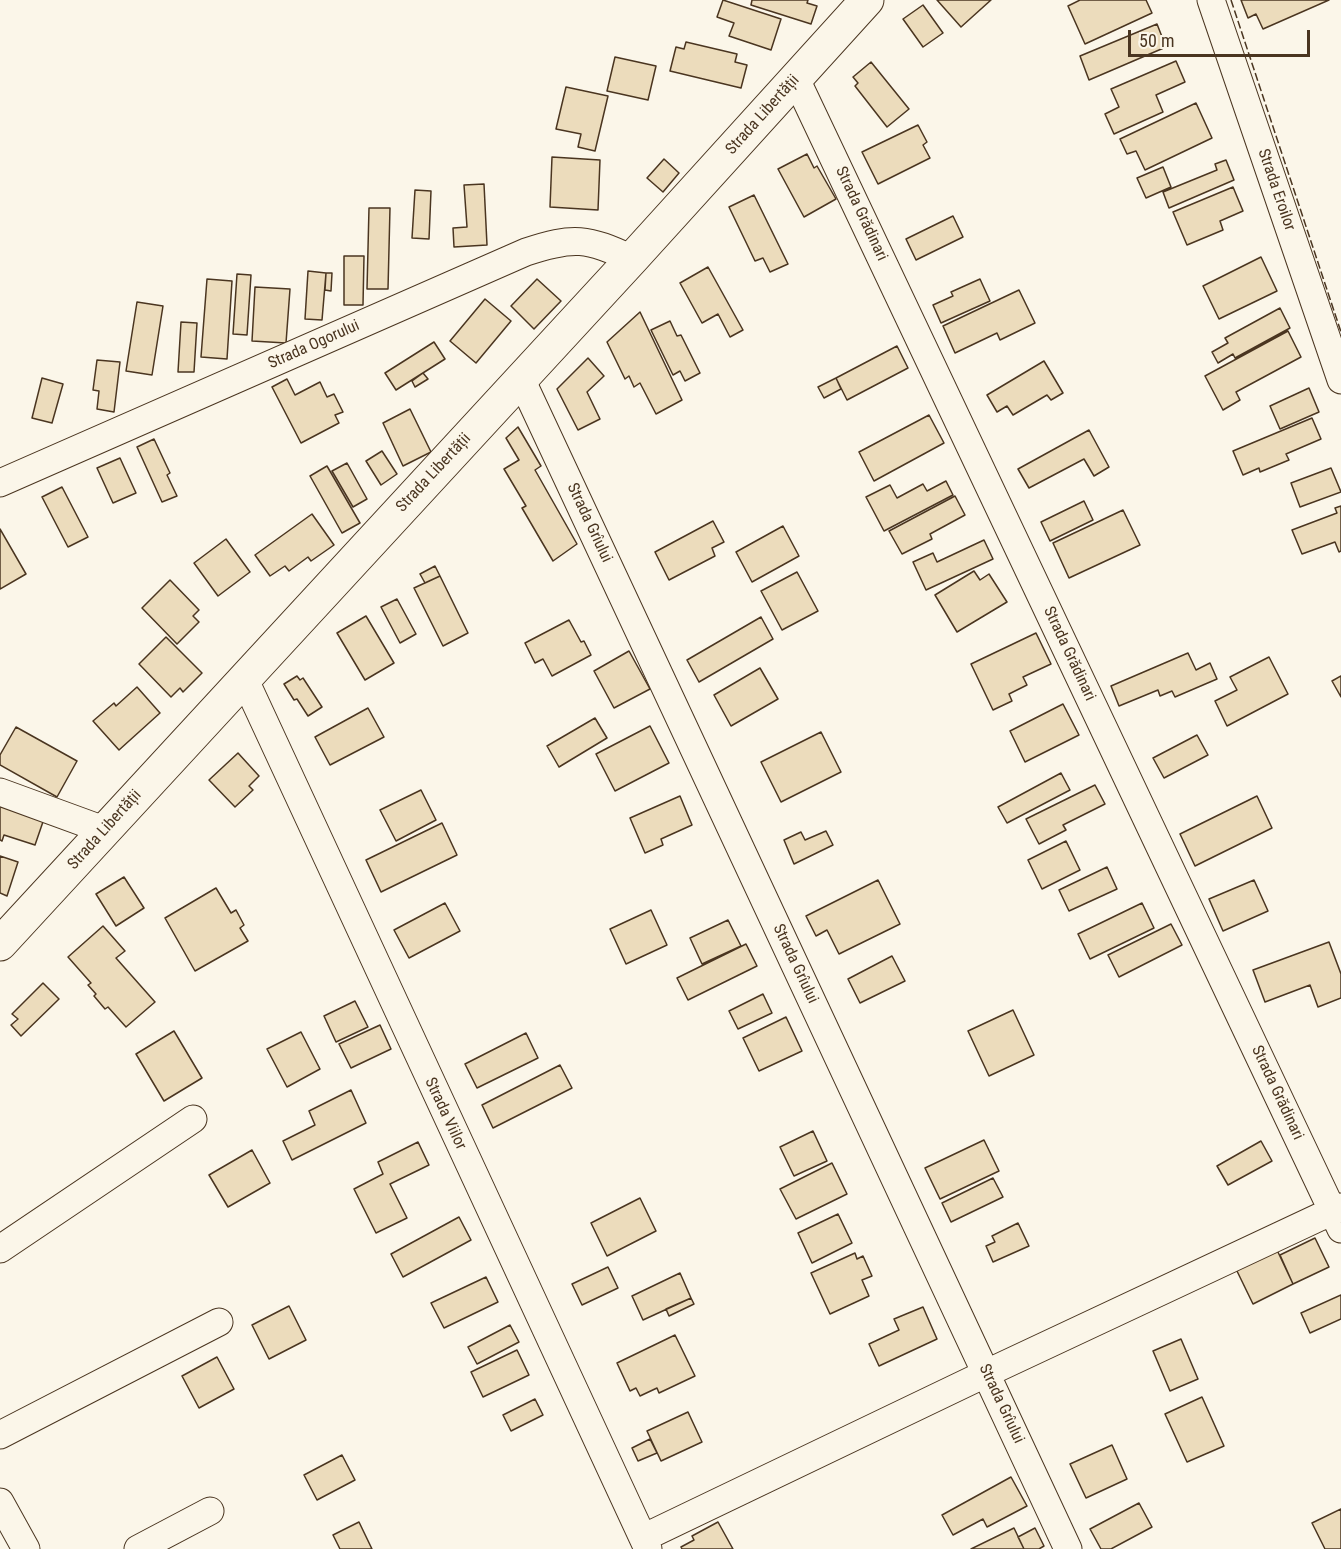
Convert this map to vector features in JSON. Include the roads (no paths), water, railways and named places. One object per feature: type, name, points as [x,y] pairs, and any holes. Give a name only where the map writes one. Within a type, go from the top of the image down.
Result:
[{"type":"main road","name":"Strada Libertății","points":[[0,944],[632,259],[867,0]]},
{"type":"street","name":"Strada Eroilor","points":[[1211,0],[1341,380]]},
{"type":"street","name":"Strada Grădinari","points":[[796,79],[1338,1216]]},
{"type":"street","name":"Strada Ogorului","points":[[0,483],[526,252],[554,243],[580,241],[602,245],[632,259]]},
{"type":"street","name":"Strada Grîului","points":[[521,379],[1068,1549]]},
{"type":"street","name":"Strada Viilor","points":[[244,678],[646,1544]]},
{"type":"street","points":[[0,792],[104,830]]},
{"type":"street","points":[[0,1249],[193,1119]]},
{"type":"street","points":[[646,1544],[987,1373],[1338,1216]]},
{"type":"street","points":[[0,1435],[219,1322]]},
{"type":"street","points":[[0,1502],[26,1549]]},
{"type":"street","points":[[138,1549],[210,1511]]}]
